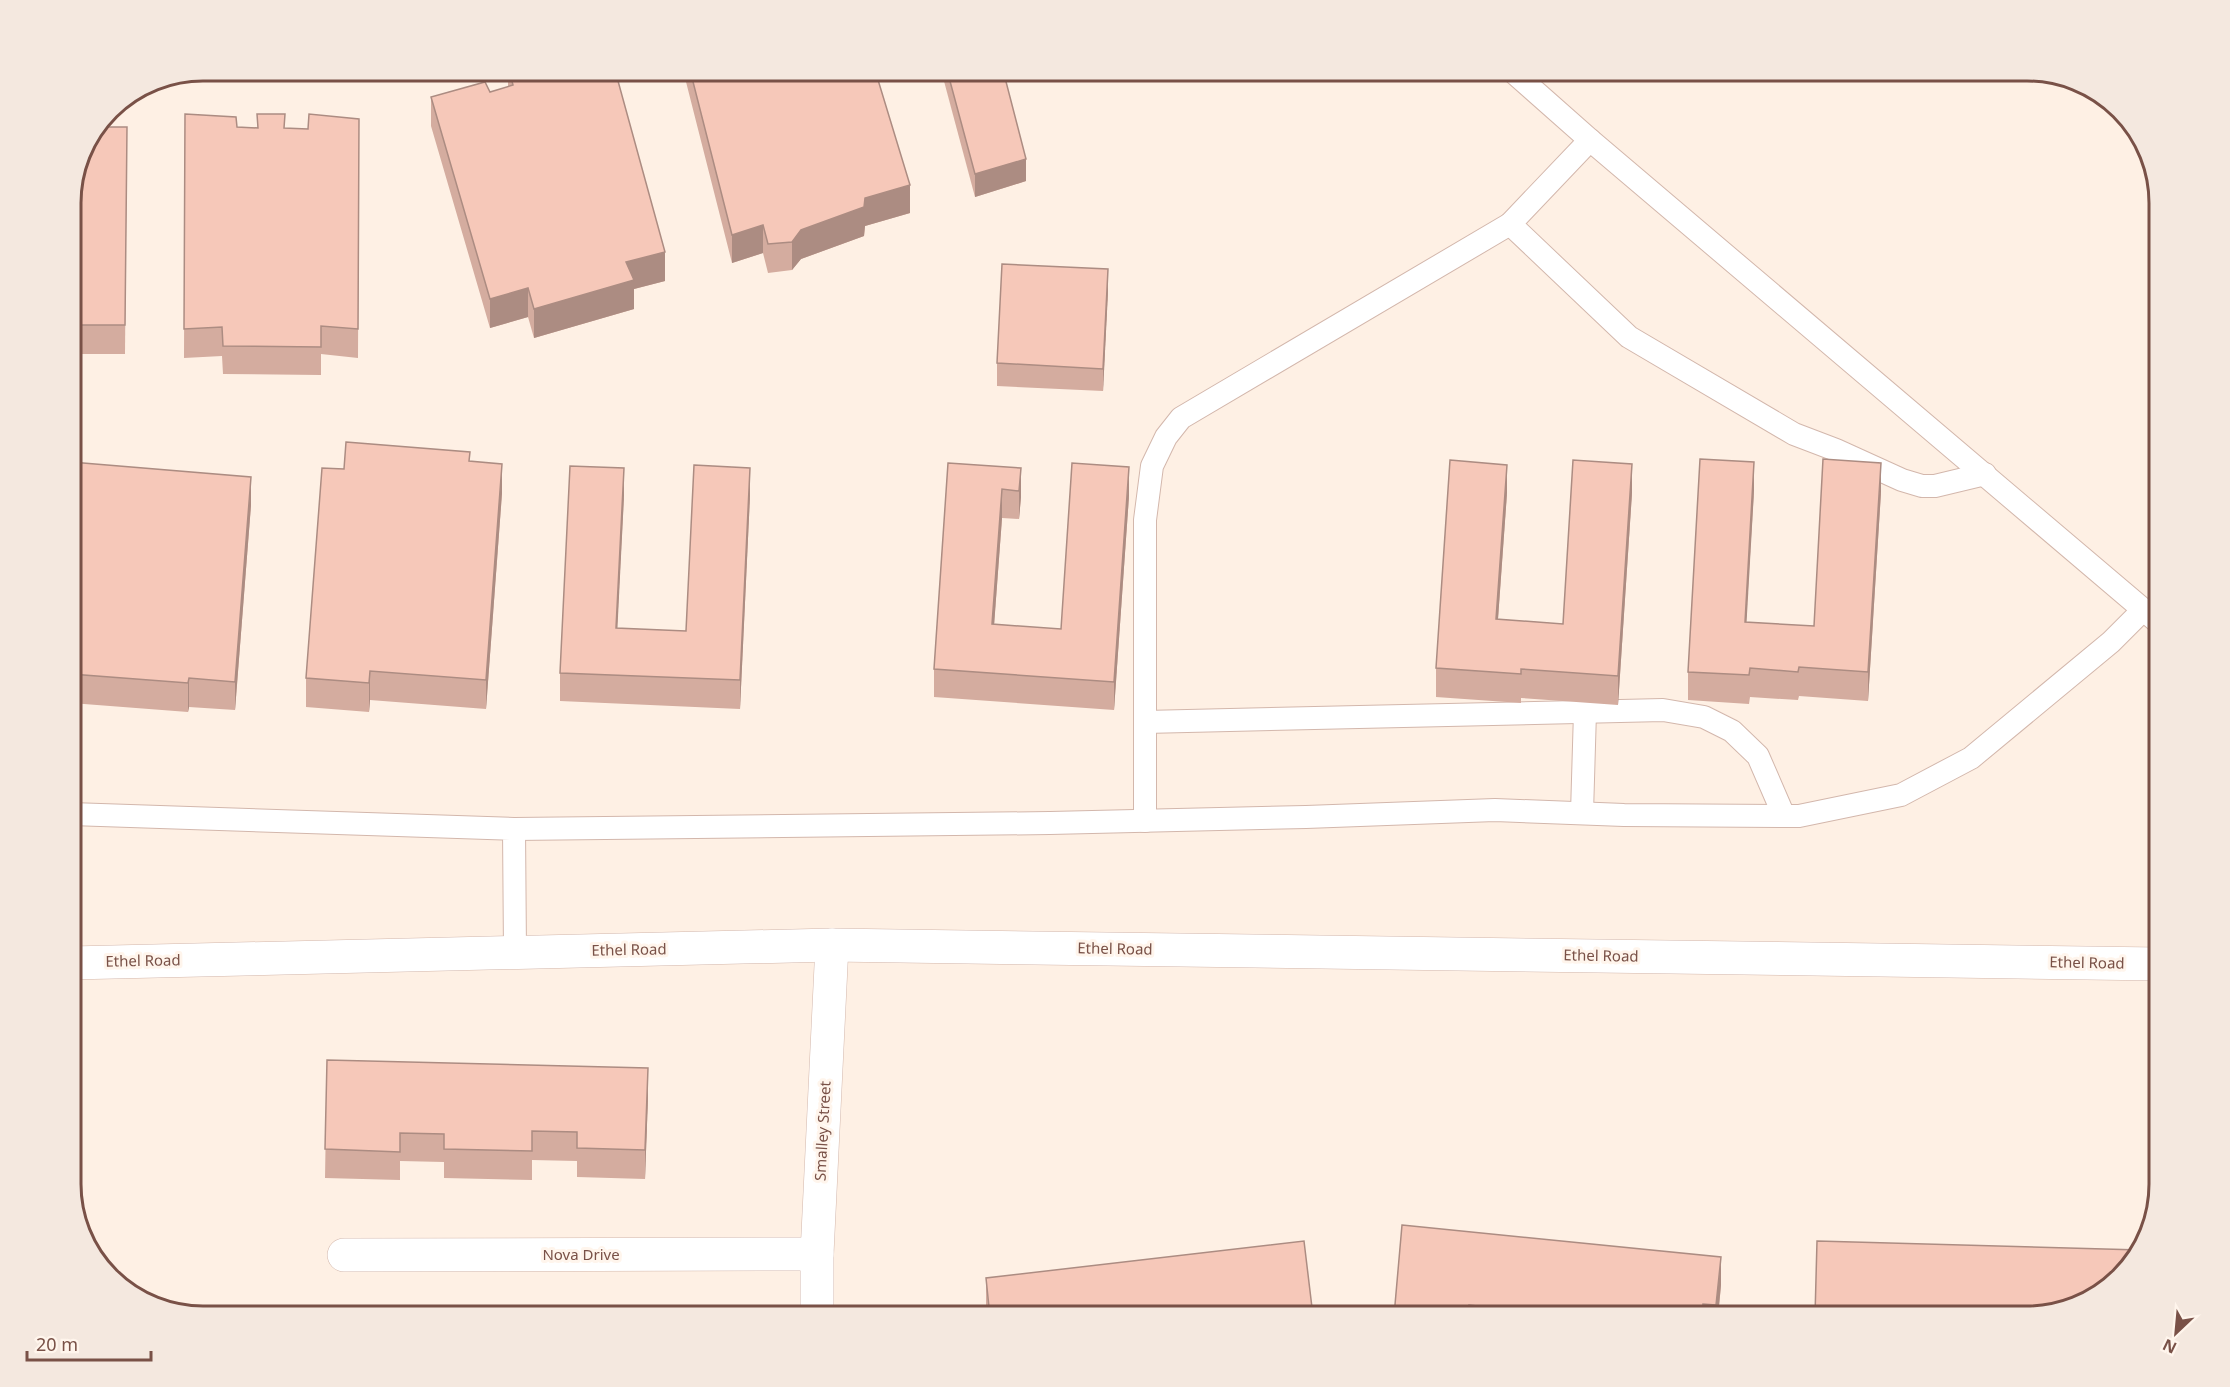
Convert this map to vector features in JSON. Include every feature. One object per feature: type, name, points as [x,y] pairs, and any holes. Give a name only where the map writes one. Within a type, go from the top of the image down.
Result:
[{"type":"street","name":"Ethel Road","points":[[81,963],[832,945],[2149,964]]},
{"type":"street","name":"Smalley Street","points":[[817,1306],[817,1254],[832,945]]},
{"type":"street","name":"Nova Drive","points":[[344,1255],[817,1254]]},
{"type":"lane","points":[[1524,81],[1590,140],[2149,615]]},
{"type":"lane","points":[[1145,821],[1145,520],[1152,466],[1166,437],[1181,418],[1510,224],[1590,140]]},
{"type":"lane","points":[[1510,224],[1629,337],[1794,434],[1902,480],[1922,486],[1935,486],[1985,474]]},
{"type":"lane","points":[[81,814],[514,829],[1145,821],[1495,810],[1799,816],[1901,795],[1971,758],[2111,642],[2149,618]]},
{"type":"lane","points":[[1145,722],[1663,710],[1704,717],[1732,731],[1758,756],[1784,816]]},
{"type":"lane","points":[[1582,813],[1585,712]]},
{"type":"lane","points":[[514,829],[515,952]]},
{"type":"building","points":[[512,81],[618,81],[665,252],[626,262],[634,280],[534,309],[528,288],[490,299],[431,97],[485,82],[490,92],[513,85]]},
{"type":"building","points":[[693,81],[878,81],[910,185],[865,198],[864,207],[801,230],[792,242],[768,244],[763,225],[732,235]]},
{"type":"building","points":[[950,81],[1006,81],[1026,159],[975,174]]},
{"type":"building","points":[[185,114],[236,117],[237,127],[258,128],[257,114],[285,114],[284,128],[308,129],[309,114],[359,119],[358,329],[321,326],[321,347],[223,346],[222,327],[184,329]]},
{"type":"building","points":[[108,127],[127,127],[125,325],[81,325],[83,180],[97,142]]},
{"type":"building","points":[[1002,264],[1108,269],[1103,369],[997,363]]},
{"type":"building","points":[[346,442],[470,452],[469,461],[502,464],[486,680],[370,671],[369,683],[306,678],[322,468],[344,469]]},
{"type":"building","points":[[1700,459],[1754,462],[1745,622],[1814,626],[1823,459],[1881,463],[1868,672],[1799,667],[1798,672],[1750,668],[1749,675],[1688,672]]},
{"type":"building","points":[[1450,460],[1507,465],[1496,619],[1563,624],[1573,460],[1632,464],[1618,676],[1521,669],[1521,674],[1436,668]]},
{"type":"building","points":[[81,463],[251,477],[235,682],[189,678],[188,683],[81,675]]},
{"type":"building","points":[[948,463],[1021,468],[1019,491],[1002,489],[992,624],[1061,629],[1072,463],[1129,467],[1114,682],[934,669]]},
{"type":"building","points":[[694,465],[750,468],[740,680],[560,673],[570,466],[624,468],[616,628],[686,631]]},
{"type":"building","points":[[327,1060],[648,1068],[645,1150],[577,1148],[577,1132],[532,1131],[532,1151],[444,1149],[444,1134],[400,1133],[400,1152],[325,1149]]},
{"type":"building","points":[[1402,1225],[1721,1257],[1716,1305],[1395,1306]]},
{"type":"building","points":[[1304,1241],[1312,1306],[989,1306],[986,1278]]},
{"type":"building","points":[[1817,1241],[2130,1250],[2113,1270],[2088,1290],[2058,1302],[2042,1305],[1815,1306]]}]
